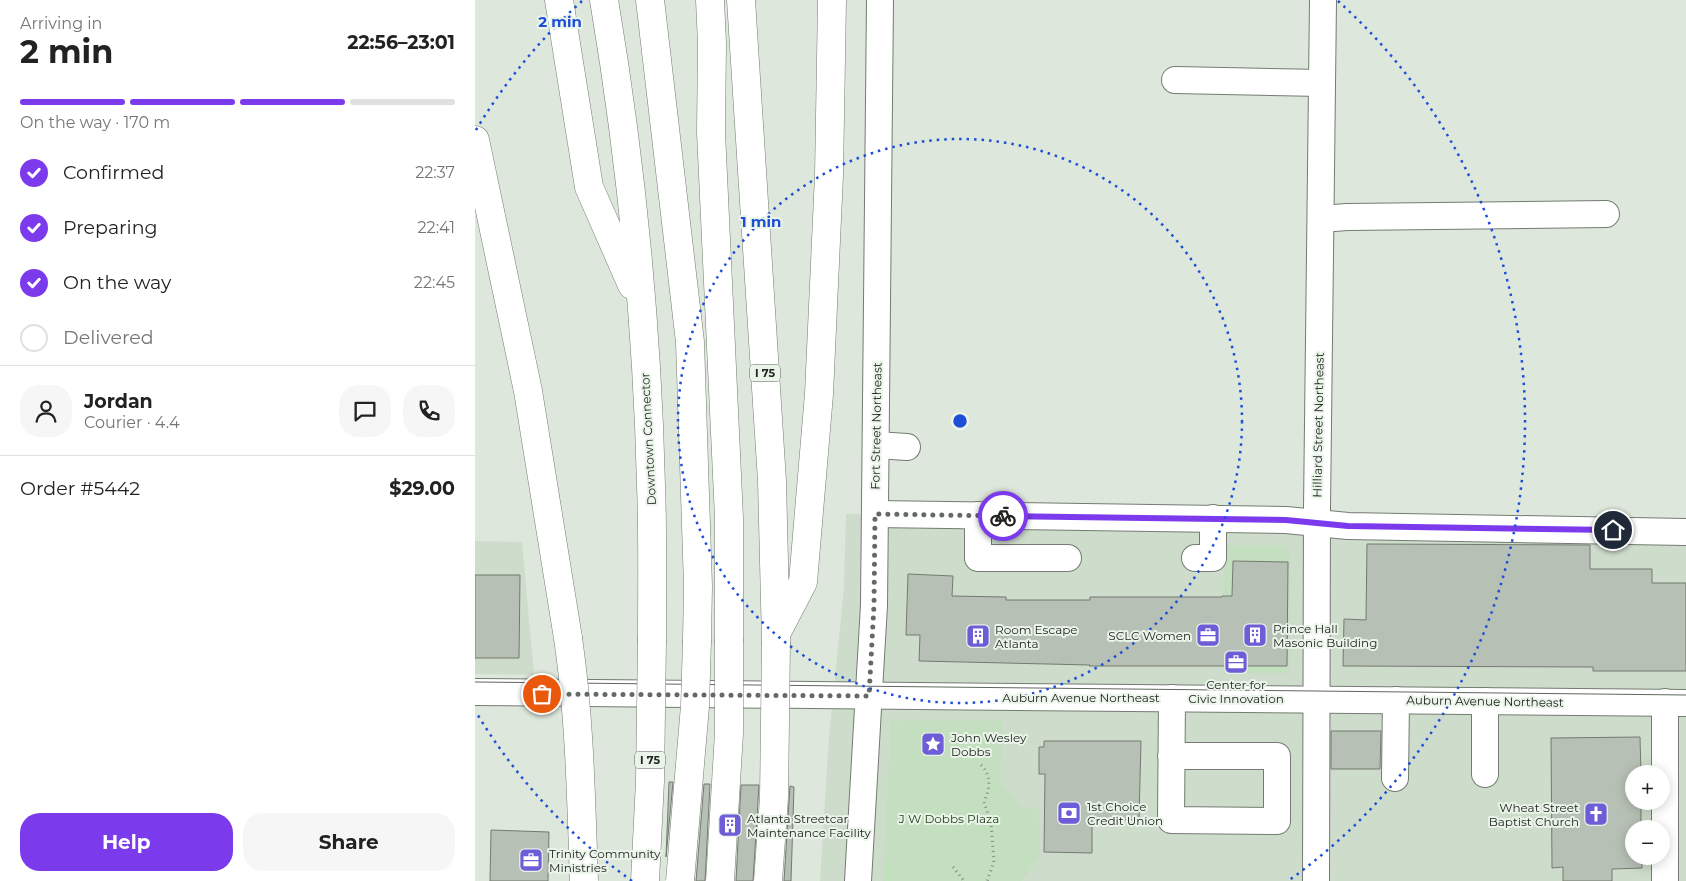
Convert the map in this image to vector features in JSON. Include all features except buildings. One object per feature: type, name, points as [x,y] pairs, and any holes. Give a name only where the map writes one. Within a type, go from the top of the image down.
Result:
[{"type":"highway","points":[[559,0],[589,187],[642,307]]},
{"type":"highway","name":"Downtown Connector","points":[[604,0],[629,183],[642,307],[651,484],[653,639],[650,781],[645,881]]},
{"type":"highway","points":[[650,0],[690,342],[698,586],[697,640],[695,706],[680,881]]},
{"type":"highway","points":[[691,0],[711,132]]},
{"type":"highway","points":[[710,0],[712,43],[711,132],[729,518],[729,733],[720,881]]},
{"type":"highway","name":"I 75","points":[[741,0],[772,481],[776,638],[774,798],[769,881]]},
{"type":"highway","points":[[776,638],[803,582],[820,384],[829,176],[832,0]]},
{"type":"highway","points":[[475,140],[528,391],[576,690],[580,743],[584,881]]},
{"type":"street","name":"Fort Street Northeast","points":[[858,881],[874,605],[880,0]]},
{"type":"street","name":"Hilliard Street Northeast","points":[[1316,881],[1317,523],[1323,0]]},
{"type":"street","points":[[1175,80],[1322,83]]},
{"type":"street","points":[[1321,219],[1347,217],[1606,214]]},
{"type":"street","points":[[876,445],[907,447]]},
{"type":"street","points":[[875,514],[1213,518],[1286,520],[1348,526],[1686,532]]},
{"type":"street","points":[[979,515],[979,558],[1068,558]]},
{"type":"street","points":[[1195,558],[1213,558],[1213,518]]},
{"type":"street","name":"Auburn Avenue Northeast","points":[[475,692],[1675,703]]},
{"type":"street","points":[[1172,698],[1171,820],[1277,821],[1277,756]]},
{"type":"street","points":[[1395,778],[1396,700]]},
{"type":"street","points":[[1485,700],[1485,774]]},
{"type":"street","points":[[1665,881],[1675,703]]},
{"type":"street","points":[[1171,756],[1317,757]]},
{"type":"path","points":[[981,765],[989,778],[989,790],[984,802],[991,823],[994,862],[987,881]]},
{"type":"path","points":[[953,866],[964,881]]},
{"type":"shaded area","points":[[846,514],[1686,522],[1686,881],[820,881],[829,737],[844,588]]},
{"type":"shaded area","points":[[475,541],[522,542],[534,675],[475,674]]},
{"type":"green space","name":"Prince Hall Masonic Building","points":[[1225,545],[1287,545],[1290,561],[1289,673],[1223,673],[1222,588],[1224,588]]},
{"type":"green space","name":"J W Dobbs Plaza","points":[[1003,719],[1000,782],[1022,808],[1039,809],[1040,855],[1022,881],[883,881],[891,721]]},
{"type":"tram line","points":[[475,682],[1686,695]]},
{"type":"way so far","points":[[542,694],[869,696],[874,605],[875,514],[1003,516]]},
{"type":"place","name":"SCLC Women","points":[[1208,635]]},
{"type":"place","name":"Prince Hall Masonic Building","points":[[1255,635]]},
{"type":"place","name":"Room Escape Atlanta","points":[[978,636]]},
{"type":"place","name":"Center for Civic Innovation","points":[[1236,662]]},
{"type":"place","name":"John Wesley Dobbs","points":[[933,744]]},
{"type":"place","name":"1st Choice Credit Union","points":[[1069,813]]},
{"type":"place","name":"Wheat Street Baptist Church","points":[[1596,814]]},
{"type":"place","name":"Atlanta Streetcar Maintenance Facility","points":[[730,825]]},
{"type":"place","name":"Trinity Community Ministries","points":[[531,860]]},
{"type":"route","points":[[1003,516],[1286,520],[1348,526],[1613,530]]}]
